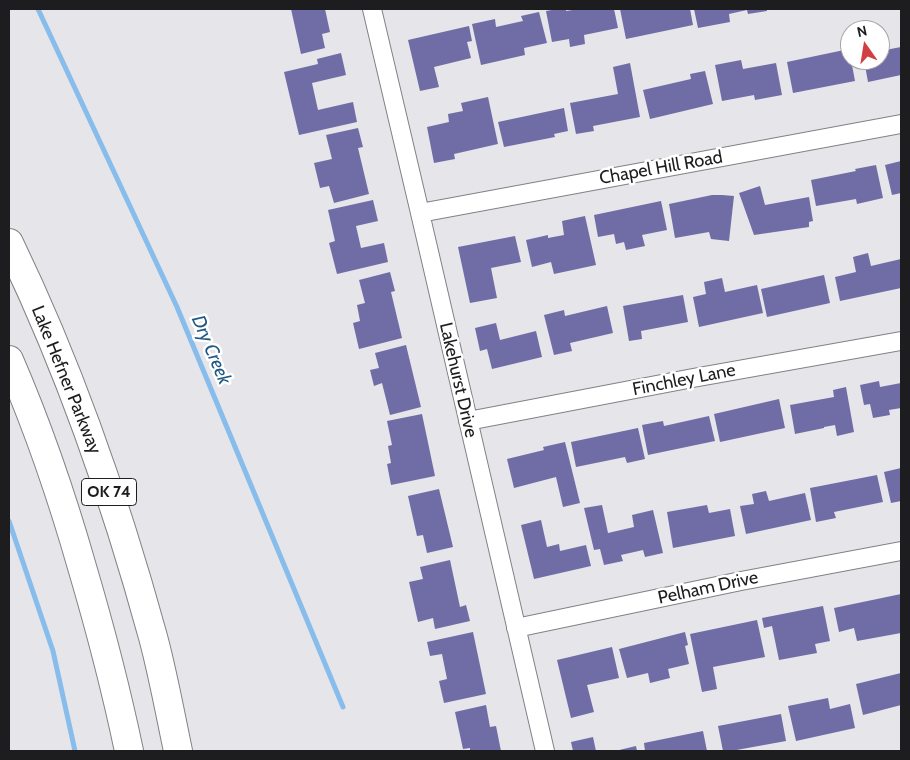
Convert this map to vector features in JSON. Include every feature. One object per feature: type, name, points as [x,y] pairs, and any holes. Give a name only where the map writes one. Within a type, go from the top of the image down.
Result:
[{"type":"highway","name":"Lake Hefner Parkway","points":[[9,243],[53,340],[78,402],[120,522],[153,639],[178,751]]},
{"type":"highway","name":"OK 74","points":[[9,360],[67,514],[103,636],[129,751]]},
{"type":"street","name":"Lakehurst Drive","points":[[372,9],[545,751]]},
{"type":"street","name":"Chapel Hill Road","points":[[420,213],[901,124]]},
{"type":"street","name":"Finchley Lane","points":[[468,421],[901,341]]},
{"type":"street","name":"Pelham Drive","points":[[516,628],[741,581],[901,552]]},
{"type":"building","points":[[291,9],[325,9],[330,32],[322,34],[325,48],[301,54]]},
{"type":"building","points":[[566,9],[566,11],[614,9],[618,28],[584,35],[585,44],[570,47],[569,39],[552,42],[546,11]]},
{"type":"building","points":[[620,9],[690,9],[693,25],[626,39]]},
{"type":"building","points":[[694,9],[767,9],[767,11],[748,14],[747,10],[729,14],[730,22],[698,28]]},
{"type":"building","points":[[539,12],[547,43],[524,48],[525,55],[481,65],[472,24],[495,19],[496,27],[523,21],[521,16]]},
{"type":"building","points":[[469,26],[472,41],[467,42],[471,58],[434,67],[439,87],[420,91],[408,40]]},
{"type":"building","points":[[901,47],[901,75],[868,82],[866,70],[890,70],[890,49]]},
{"type":"building","points":[[840,51],[840,70],[853,70],[855,81],[793,93],[787,62]]},
{"type":"building","points":[[341,53],[346,75],[312,83],[318,110],[353,102],[357,122],[299,135],[284,72],[318,64],[317,59]]},
{"type":"building","points":[[741,60],[743,69],[776,63],[782,95],[755,100],[754,95],[722,101],[715,65]]},
{"type":"building","points":[[630,63],[640,117],[593,126],[594,131],[576,134],[570,103],[618,94],[613,67]]},
{"type":"building","points":[[705,71],[713,104],[650,119],[643,90],[691,79],[690,74]]},
{"type":"building","points":[[488,97],[498,144],[454,154],[455,159],[434,163],[427,127],[449,122],[448,114],[463,111],[461,103]]},
{"type":"building","points":[[564,108],[568,131],[554,134],[555,137],[504,147],[498,122]]},
{"type":"building","points":[[358,128],[363,147],[358,148],[369,194],[334,203],[329,186],[320,188],[314,163],[332,159],[326,135]]},
{"type":"building","points":[[901,161],[901,193],[892,195],[885,165]]},
{"type":"building","points":[[876,165],[883,198],[857,204],[856,199],[816,206],[811,180]]},
{"type":"building","points":[[760,186],[765,205],[809,197],[813,221],[809,222],[809,227],[754,235],[739,193]]},
{"type":"building","points":[[712,195],[734,196],[729,241],[711,239],[709,232],[675,238],[669,204]]},
{"type":"building","points":[[373,200],[378,221],[356,226],[361,248],[384,243],[388,262],[337,274],[329,243],[335,241],[328,210]]},
{"type":"building","points":[[661,201],[667,230],[642,235],[645,246],[626,250],[624,242],[616,244],[614,234],[598,237],[594,215]]},
{"type":"building","points":[[585,216],[596,265],[554,274],[551,262],[532,267],[526,240],[548,235],[548,238],[564,235],[562,221]]},
{"type":"building","points":[[515,236],[521,262],[491,268],[497,298],[470,303],[458,247]]},
{"type":"building","points":[[868,253],[871,266],[901,259],[901,288],[840,301],[835,277],[856,272],[853,257]]},
{"type":"building","points":[[390,272],[395,291],[391,292],[402,338],[359,349],[353,323],[360,321],[357,305],[365,303],[359,280]]},
{"type":"building","points":[[824,275],[830,303],[767,317],[761,289]]},
{"type":"building","points":[[722,278],[725,292],[757,285],[763,313],[699,327],[693,297],[706,294],[704,282]]},
{"type":"building","points":[[683,295],[688,322],[641,331],[642,339],[629,341],[623,306]]},
{"type":"building","points":[[607,306],[613,333],[570,343],[572,351],[554,355],[544,315],[564,310],[565,316]]},
{"type":"building","points":[[496,323],[500,340],[536,331],[542,357],[492,369],[487,349],[480,351],[475,328]]},
{"type":"building","points":[[406,345],[421,407],[390,415],[382,383],[374,386],[370,370],[379,368],[375,353]]},
{"type":"building","points":[[879,381],[880,387],[901,383],[901,408],[889,410],[890,415],[873,418],[870,404],[864,405],[860,385]]},
{"type":"building","points":[[846,387],[854,432],[837,436],[835,425],[795,434],[790,405],[834,397],[833,390]]},
{"type":"building","points":[[779,399],[785,428],[720,442],[714,414]]},
{"type":"building","points":[[422,414],[435,476],[391,485],[387,464],[391,463],[388,446],[392,445],[387,421]]},
{"type":"building","points":[[709,416],[715,441],[648,455],[642,425],[663,421],[664,426]]},
{"type":"building","points":[[638,428],[645,459],[627,463],[625,457],[576,467],[571,442]]},
{"type":"building","points":[[565,442],[580,503],[563,507],[556,477],[514,488],[507,459],[544,450],[543,447]]},
{"type":"building","points":[[901,468],[901,501],[891,503],[884,472]]},
{"type":"building","points":[[877,475],[883,502],[834,512],[836,518],[816,522],[810,488]]},
{"type":"building","points":[[439,489],[453,547],[427,553],[423,535],[417,536],[408,496]]},
{"type":"building","points":[[766,491],[769,501],[805,493],[811,520],[746,534],[740,506],[754,504],[752,494]]},
{"type":"building","points":[[602,505],[608,533],[634,527],[632,515],[653,510],[663,553],[645,557],[643,550],[621,555],[623,561],[604,565],[600,549],[594,550],[584,508]]},
{"type":"building","points":[[707,505],[709,513],[730,509],[735,536],[673,548],[667,512]]},
{"type":"building","points":[[541,520],[547,547],[559,544],[560,551],[586,545],[591,566],[534,579],[521,525]]},
{"type":"building","points":[[450,560],[460,607],[466,605],[470,621],[435,629],[433,618],[418,622],[409,582],[423,579],[420,567]]},
{"type":"building","points":[[901,594],[901,633],[857,641],[854,628],[839,632],[834,608]]},
{"type":"building","points":[[823,606],[830,641],[815,644],[817,653],[779,660],[772,626],[764,628],[762,618]]},
{"type":"building","points":[[757,620],[765,657],[713,667],[717,689],[702,692],[690,634]]},
{"type":"building","points":[[473,632],[486,694],[444,703],[439,681],[447,679],[442,654],[430,656],[427,642]]},
{"type":"building","points":[[685,632],[688,645],[685,646],[689,664],[668,669],[670,678],[650,683],[648,673],[627,678],[619,649]]},
{"type":"building","points":[[612,647],[619,678],[587,685],[594,712],[571,718],[557,660]]},
{"type":"building","points":[[901,673],[901,705],[863,715],[856,684]]},
{"type":"building","points":[[828,698],[830,709],[850,704],[855,728],[796,741],[788,706]]},
{"type":"building","points":[[486,705],[490,727],[496,726],[501,751],[470,751],[470,748],[463,749],[455,712]]},
{"type":"building","points":[[781,714],[786,741],[723,751],[718,726]]},
{"type":"building","points":[[703,731],[707,751],[645,751],[644,743]]},
{"type":"building","points":[[593,737],[596,751],[573,751],[571,742]]},
{"type":"building","points":[[636,746],[637,751],[615,751]]},
{"type":"waterway","name":"Dry Creek","points":[[38,9],[177,307],[343,707]]},
{"type":"waterway","points":[[9,521],[53,651],[75,751]]}]
